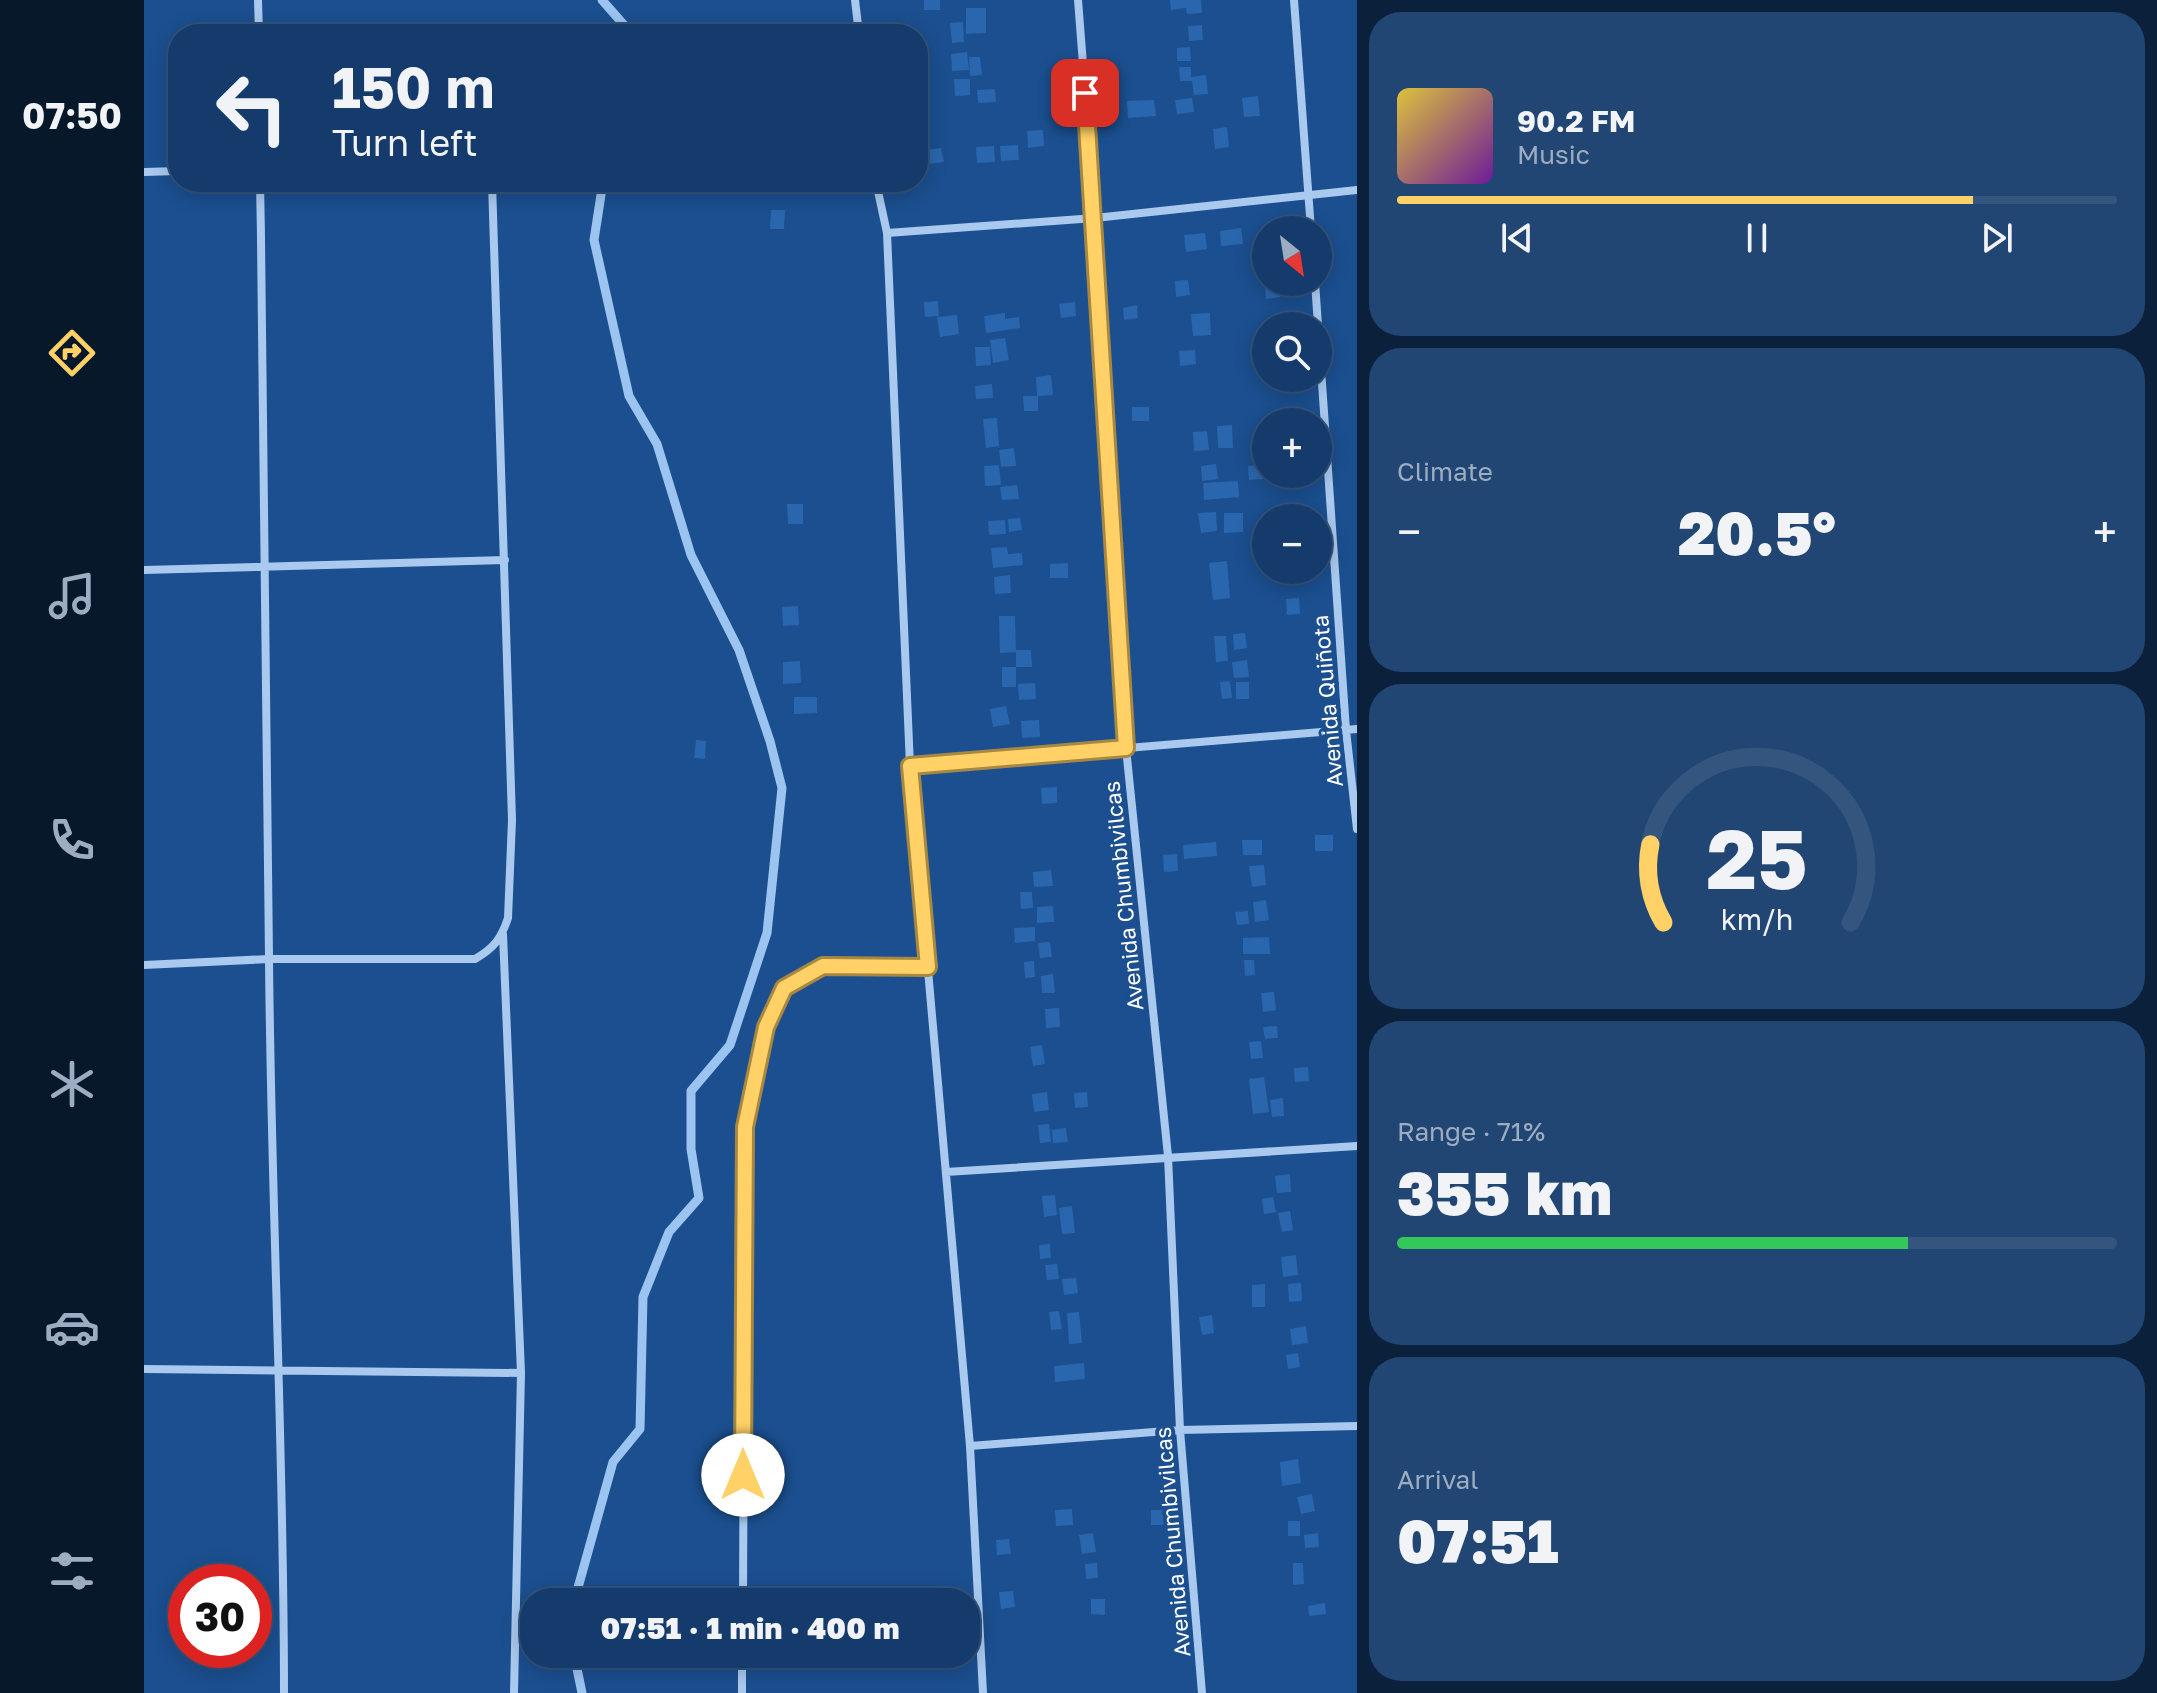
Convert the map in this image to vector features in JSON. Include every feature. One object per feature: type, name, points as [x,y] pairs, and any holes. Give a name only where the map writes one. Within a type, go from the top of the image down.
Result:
[{"type":"street","points":[[258,0],[259,24]]},
{"type":"street","points":[[855,0],[858,24]]},
{"type":"street","name":"Avenida Chumbivilcas","points":[[1078,0],[1095,218],[1126,748],[1168,1156],[1180,1430],[1202,1693]]},
{"type":"street","points":[[1294,0],[1310,216]]},
{"type":"street","points":[[144,172],[168,171]]},
{"type":"street","points":[[887,233],[1095,218],[1357,190]]},
{"type":"street","points":[[260,192],[267,569],[269,959],[280,1370],[284,1693]]},
{"type":"street","points":[[144,965],[269,959],[475,959],[494,948],[503,933],[508,918],[512,820],[492,192]]},
{"type":"street","points":[[878,192],[887,233],[910,766],[970,1446],[983,1693]]},
{"type":"street","name":"Avenida Quiñota","points":[[1316,296],[1346,730],[1357,829]]},
{"type":"street","points":[[144,570],[267,569],[505,560]]},
{"type":"street","points":[[910,766],[1357,729]]},
{"type":"street","points":[[503,933],[521,1373],[514,1693]]},
{"type":"street","points":[[743,1588],[745,1127],[766,1027],[784,988],[823,966],[928,967]]},
{"type":"street","points":[[946,1172],[1357,1146]]},
{"type":"street","points":[[144,1369],[521,1373]]},
{"type":"street","points":[[970,1446],[1180,1430],[1357,1426]]},
{"type":"street","points":[[742,1668],[742,1693]]},
{"type":"building","points":[[924,0],[940,0],[940,10],[924,10]]},
{"type":"building","points":[[1170,0],[1201,0],[1202,13],[1187,14],[1186,8],[1171,10]]},
{"type":"building","points":[[966,8],[986,8],[986,33],[966,34]]},
{"type":"building","points":[[963,22],[964,42],[952,43],[950,23]]},
{"type":"building","points":[[1202,25],[1203,40],[1189,41],[1188,26]]},
{"type":"building","points":[[1190,47],[1191,61],[1177,61],[1177,48]]},
{"type":"building","points":[[967,52],[969,70],[952,71],[951,54]]},
{"type":"building","points":[[969,57],[980,57],[982,75],[970,76]]},
{"type":"building","points":[[1179,67],[1191,67],[1191,77],[1206,75],[1208,94],[1194,95],[1192,81],[1180,81]]},
{"type":"building","points":[[954,79],[970,79],[970,95],[955,96]]},
{"type":"building","points":[[995,89],[996,102],[978,103],[977,90]]},
{"type":"building","points":[[1258,96],[1260,116],[1244,117],[1242,98]]},
{"type":"building","points":[[1192,98],[1194,112],[1177,114],[1175,100]]},
{"type":"building","points":[[1154,100],[1156,116],[1128,118],[1127,101]]},
{"type":"building","points":[[1227,127],[1229,147],[1215,149],[1213,129]]},
{"type":"building","points":[[1043,130],[1044,146],[1028,148],[1027,131]]},
{"type":"building","points":[[1018,145],[1019,160],[1001,161],[1000,146]]},
{"type":"building","points":[[994,146],[995,162],[977,163],[976,147]]},
{"type":"building","points":[[941,148],[944,162],[929,164],[928,150]]},
{"type":"building","points":[[771,210],[785,210],[784,229],[770,229]]},
{"type":"building","points":[[1241,228],[1243,244],[1221,246],[1220,231]]},
{"type":"building","points":[[1205,233],[1207,249],[1186,252],[1184,235]]},
{"type":"building","points":[[1188,280],[1190,295],[1176,297],[1175,281]]},
{"type":"building","points":[[938,301],[939,316],[925,317],[924,302]]},
{"type":"building","points":[[1075,302],[1076,316],[1061,318],[1059,304]]},
{"type":"building","points":[[1137,305],[1138,318],[1124,320],[1123,308]]},
{"type":"building","points":[[1005,313],[1005,319],[1019,317],[1020,328],[986,333],[984,316]]},
{"type":"building","points":[[1210,313],[1211,335],[1193,336],[1191,314]]},
{"type":"building","points":[[957,315],[959,334],[940,337],[937,317]]},
{"type":"building","points":[[1005,338],[1009,360],[993,363],[990,340]]},
{"type":"building","points":[[975,347],[990,347],[991,365],[976,366]]},
{"type":"building","points":[[1195,350],[1196,364],[1180,366],[1179,351]]},
{"type":"building","points":[[1051,375],[1053,395],[1038,396],[1038,411],[1024,411],[1023,396],[1037,396],[1036,377]]},
{"type":"building","points":[[992,384],[993,398],[976,399],[975,386]]},
{"type":"building","points":[[1132,407],[1149,407],[1149,421],[1132,421]]},
{"type":"building","points":[[997,418],[999,446],[986,448],[983,419]]},
{"type":"building","points":[[1232,425],[1233,448],[1218,448],[1217,426]]},
{"type":"building","points":[[1207,431],[1209,450],[1194,451],[1193,432]]},
{"type":"building","points":[[1014,448],[1016,466],[1001,467],[999,450]]},
{"type":"building","points":[[1216,464],[1218,479],[1202,481],[1201,466]]},
{"type":"building","points":[[999,465],[1001,485],[985,486],[984,466]]},
{"type":"building","points":[[1248,466],[1252,466],[1252,480],[1249,480]]},
{"type":"building","points":[[1238,481],[1239,497],[1204,500],[1203,483]]},
{"type":"building","points":[[1017,485],[1019,499],[1002,500],[1000,487]]},
{"type":"building","points":[[787,504],[803,504],[803,524],[788,524]]},
{"type":"building","points":[[1216,512],[1217,531],[1201,533],[1198,513]]},
{"type":"building","points":[[1224,513],[1243,513],[1243,532],[1224,533]]},
{"type":"building","points":[[1020,518],[1022,530],[1009,532],[1008,519]]},
{"type":"building","points":[[1005,520],[1006,534],[989,535],[988,521]]},
{"type":"building","points":[[1007,547],[1008,554],[1022,553],[1023,565],[993,568],[991,548]]},
{"type":"building","points":[[1227,561],[1230,598],[1213,600],[1209,563]]},
{"type":"building","points":[[1068,563],[1068,578],[1050,578],[1050,564]]},
{"type":"building","points":[[1010,575],[1011,593],[995,594],[994,577]]},
{"type":"building","points":[[1299,598],[1300,614],[1287,615],[1286,599]]},
{"type":"building","points":[[798,606],[799,625],[783,626],[782,607]]},
{"type":"building","points":[[999,616],[1015,616],[1016,652],[1000,653]]},
{"type":"building","points":[[1245,633],[1247,648],[1234,650],[1233,634]]},
{"type":"building","points":[[1214,636],[1226,636],[1228,661],[1216,662]]},
{"type":"building","points":[[1016,650],[1031,650],[1032,667],[1016,667]]},
{"type":"building","points":[[1247,660],[1249,677],[1234,678],[1232,662]]},
{"type":"building","points":[[800,661],[801,683],[783,684],[783,662]]},
{"type":"building","points":[[1002,667],[1016,667],[1016,687],[1002,687]]},
{"type":"building","points":[[1230,681],[1232,698],[1222,699],[1220,682]]},
{"type":"building","points":[[1236,682],[1249,682],[1249,699],[1236,699]]},
{"type":"building","points":[[1035,683],[1036,699],[1019,700],[1018,684]]},
{"type":"building","points":[[794,697],[817,697],[817,713],[794,714]]},
{"type":"building","points":[[1006,706],[1010,724],[993,727],[990,709]]},
{"type":"building","points":[[1039,720],[1040,737],[1022,738],[1021,721]]},
{"type":"building","points":[[696,740],[706,741],[705,759],[694,758]]},
{"type":"building","points":[[1057,787],[1057,803],[1042,804],[1041,788]]},
{"type":"building","points":[[1315,835],[1333,835],[1333,851],[1315,851]]},
{"type":"building","points":[[1242,840],[1262,840],[1262,855],[1243,855]]},
{"type":"building","points":[[1216,842],[1217,856],[1184,859],[1183,845]]},
{"type":"building","points":[[1177,854],[1178,871],[1164,872],[1163,855]]},
{"type":"building","points":[[1264,865],[1266,885],[1252,887],[1249,866]]},
{"type":"building","points":[[1051,870],[1053,886],[1034,887],[1033,872]]},
{"type":"building","points":[[1020,892],[1032,892],[1033,908],[1021,909]]},
{"type":"building","points":[[1266,900],[1269,920],[1255,922],[1253,902]]},
{"type":"building","points":[[1053,906],[1054,922],[1037,923],[1037,907]]},
{"type":"building","points":[[1248,911],[1249,924],[1237,925],[1235,912]]},
{"type":"building","points":[[1035,927],[1035,941],[1015,943],[1014,928]]},
{"type":"building","points":[[1269,937],[1270,954],[1243,954],[1243,938]]},
{"type":"building","points":[[1050,942],[1052,957],[1040,958],[1038,943]]},
{"type":"building","points":[[1244,960],[1254,960],[1255,975],[1245,976]]},
{"type":"building","points":[[1034,961],[1035,977],[1025,978],[1024,962]]},
{"type":"building","points":[[1053,974],[1055,993],[1042,993],[1041,976]]},
{"type":"building","points":[[1274,992],[1276,1010],[1263,1012],[1261,993]]},
{"type":"building","points":[[1059,1008],[1060,1027],[1046,1028],[1045,1009]]},
{"type":"building","points":[[1277,1026],[1278,1038],[1265,1039],[1263,1027]]},
{"type":"building","points":[[1261,1041],[1263,1058],[1251,1059],[1249,1042]]},
{"type":"building","points":[[1042,1045],[1045,1064],[1033,1066],[1030,1047]]},
{"type":"building","points":[[1308,1067],[1309,1081],[1295,1082],[1294,1068]]},
{"type":"building","points":[[1264,1077],[1269,1112],[1253,1114],[1249,1079]]},
{"type":"building","points":[[1047,1092],[1049,1110],[1034,1112],[1032,1094]]},
{"type":"building","points":[[1087,1092],[1088,1107],[1075,1108],[1074,1093]]},
{"type":"building","points":[[1283,1098],[1284,1116],[1272,1117],[1270,1100]]},
{"type":"building","points":[[1049,1124],[1051,1142],[1040,1143],[1038,1125]]},
{"type":"building","points":[[1066,1128],[1068,1142],[1053,1143],[1052,1130]]},
{"type":"building","points":[[1290,1174],[1291,1192],[1277,1193],[1275,1176]]},
{"type":"building","points":[[1055,1195],[1057,1215],[1044,1217],[1042,1196]]},
{"type":"building","points":[[1273,1197],[1276,1212],[1264,1214],[1262,1199]]},
{"type":"building","points":[[1072,1206],[1075,1233],[1062,1234],[1059,1208]]},
{"type":"building","points":[[1290,1211],[1293,1230],[1282,1232],[1278,1213]]},
{"type":"building","points":[[1050,1244],[1051,1258],[1040,1259],[1039,1245]]},
{"type":"building","points":[[1296,1255],[1298,1275],[1283,1277],[1281,1257]]},
{"type":"building","points":[[1057,1264],[1059,1279],[1047,1280],[1045,1265]]},
{"type":"building","points":[[1076,1278],[1078,1293],[1064,1295],[1062,1279]]},
{"type":"building","points":[[1301,1283],[1302,1301],[1289,1302],[1288,1284]]},
{"type":"building","points":[[1265,1284],[1265,1307],[1252,1307],[1252,1285]]},
{"type":"building","points":[[1059,1311],[1062,1329],[1051,1330],[1049,1312]]},
{"type":"building","points":[[1079,1312],[1082,1343],[1069,1344],[1067,1313]]},
{"type":"building","points":[[1212,1315],[1214,1333],[1202,1335],[1199,1317]]},
{"type":"building","points":[[1306,1326],[1308,1343],[1292,1345],[1290,1329]]},
{"type":"building","points":[[1298,1353],[1300,1367],[1288,1369],[1286,1355]]},
{"type":"building","points":[[1084,1363],[1085,1379],[1055,1382],[1054,1366]]},
{"type":"building","points":[[1298,1459],[1301,1483],[1282,1486],[1280,1462]]},
{"type":"building","points":[[1312,1494],[1315,1511],[1301,1514],[1297,1497]]},
{"type":"building","points":[[1072,1509],[1073,1525],[1056,1526],[1055,1510]]},
{"type":"building","points":[[1151,1510],[1164,1510],[1164,1525],[1151,1525]]},
{"type":"building","points":[[1288,1521],[1300,1521],[1300,1536],[1288,1536]]},
{"type":"building","points":[[1093,1533],[1096,1552],[1082,1554],[1079,1535]]},
{"type":"building","points":[[1318,1533],[1319,1547],[1305,1548],[1304,1535]]},
{"type":"building","points":[[1009,1539],[1011,1554],[997,1555],[996,1540]]},
{"type":"building","points":[[1097,1563],[1098,1578],[1086,1579],[1085,1564]]},
{"type":"building","points":[[1293,1563],[1303,1563],[1304,1584],[1293,1585]]},
{"type":"building","points":[[1013,1591],[1015,1607],[1001,1609],[999,1592]]},
{"type":"building","points":[[1091,1599],[1105,1599],[1105,1615],[1091,1614]]},
{"type":"building","points":[[1325,1603],[1326,1614],[1309,1616],[1308,1606]]},
{"type":"waterway","points":[[602,0],[623,24]]},
{"type":"waterway","points":[[578,1588],[613,1462],[640,1429],[643,1297],[669,1232],[699,1198],[691,1149],[691,1091],[730,1045],[767,933],[782,788],[770,741],[739,650],[691,555],[657,444],[629,396],[594,240],[601,192]]},
{"type":"waterway","points":[[577,1668],[582,1693]]},
{"type":"route","points":[[743,1475],[745,1127],[766,1027],[784,988],[823,966],[928,967],[910,766],[1126,748],[1085,93]]}]
